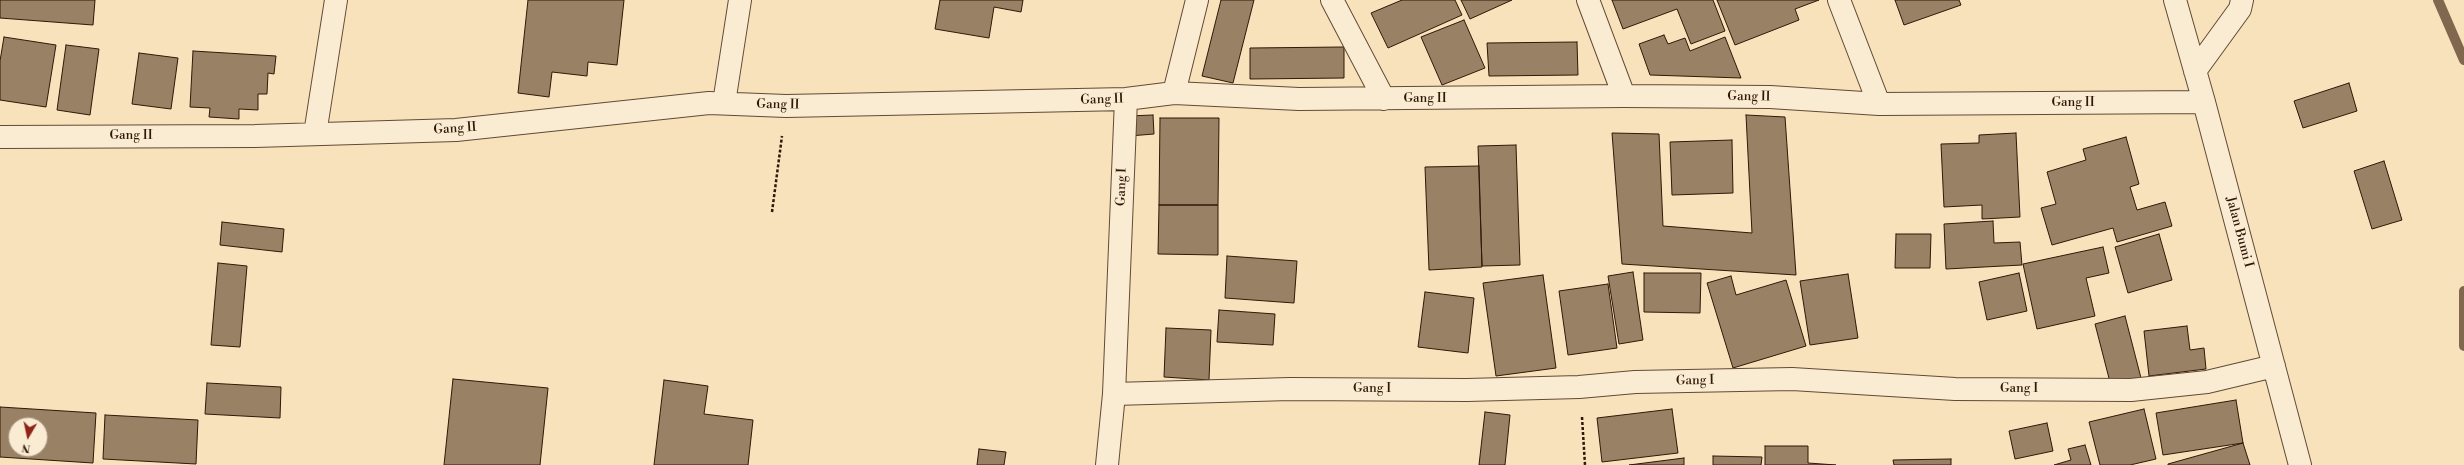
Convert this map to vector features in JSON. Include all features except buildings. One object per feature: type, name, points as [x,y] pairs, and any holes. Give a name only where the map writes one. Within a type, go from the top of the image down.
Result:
[{"type":"street","points":[[316,134],[336,0]]},
{"type":"street","points":[[724,103],[740,0]]},
{"type":"street","points":[[1174,94],[1197,0]]},
{"type":"street","points":[[1332,0],[1384,99]]},
{"type":"street","points":[[1588,0],[1624,96]]},
{"type":"street","points":[[1839,0],[1879,104]]},
{"type":"street","name":"Jalan Bumi I","points":[[2174,0],[2204,102],[2300,465]]},
{"type":"street","points":[[2195,71],[2240,9],[2242,0]]},
{"type":"street","name":"Gang II","points":[[0,137],[316,134],[456,130],[724,103],[786,106],[1126,99],[1174,94],[1299,99],[1624,96],[1770,98],[1879,104],[2204,102]]},
{"type":"street","name":"Gang I","points":[[1107,465],[1114,394],[1126,99]]},
{"type":"street","name":"Gang I","points":[[1114,394],[1290,389],[1467,390],[1579,387],[1635,382],[1792,379],[1955,389],[2131,390],[2207,382],[2274,366]]},
{"type":"path","points":[[772,212],[786,106]]},
{"type":"path","points":[[1579,387],[1585,465]]},
{"type":"waterway","points":[[2438,0],[2464,60]]},
{"type":"waterway","points":[[2464,291],[2464,346]]}]
